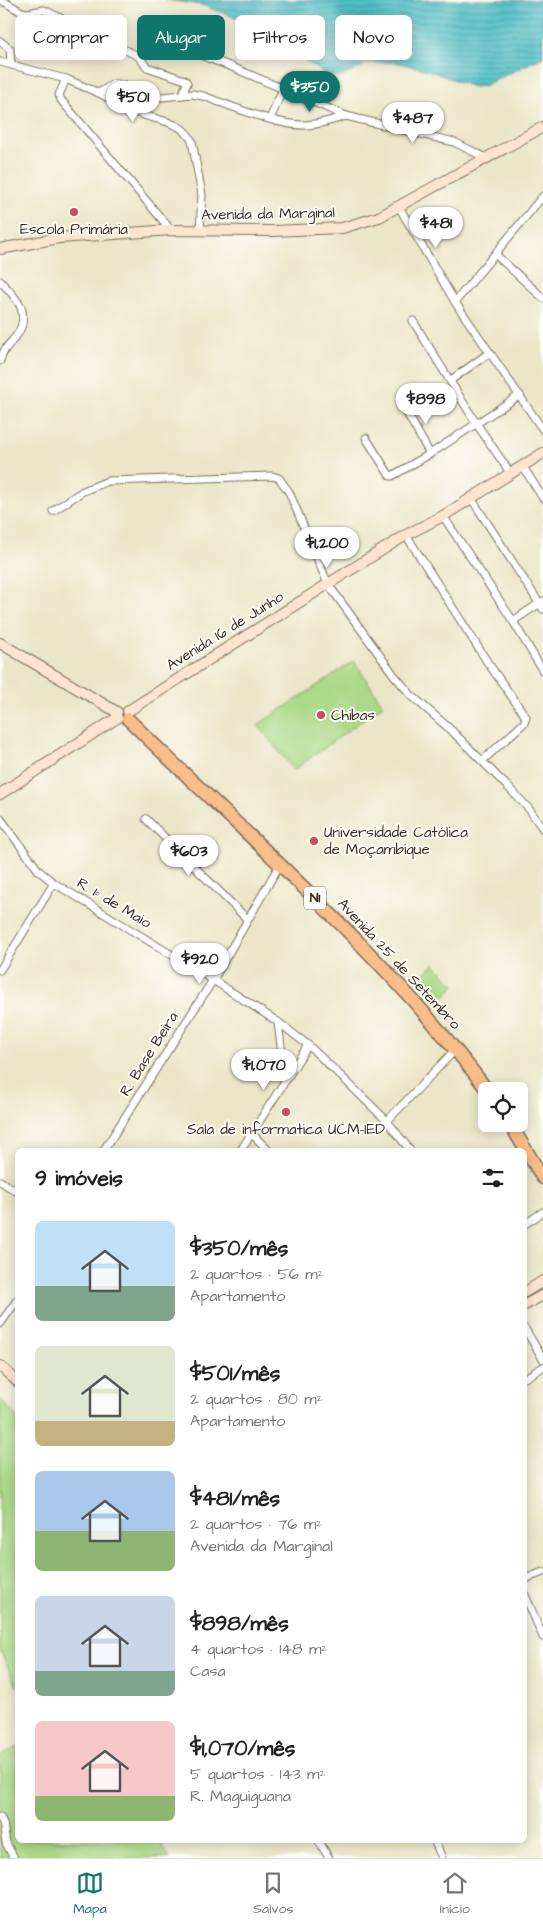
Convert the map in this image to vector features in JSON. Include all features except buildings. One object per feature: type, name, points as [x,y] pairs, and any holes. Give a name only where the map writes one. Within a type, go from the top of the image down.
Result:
[{"type":"highway","name":"Avenida 25 de Setembro","points":[[122,715],[280,864],[415,1001],[457,1049],[481,1082]]},
{"type":"highway","points":[[515,1132],[525,1148]]},
{"type":"highway","points":[[527,1152],[543,1178]]},
{"type":"street","points":[[1,0],[22,12],[44,10],[138,56],[147,67],[185,80],[187,83],[182,95]]},
{"type":"street","points":[[0,41],[10,49],[11,64]]},
{"type":"street","points":[[214,60],[346,116],[454,142],[486,158]]},
{"type":"street","points":[[0,62],[66,79],[99,93],[139,114],[170,122],[188,133],[192,141],[202,195],[200,231]]},
{"type":"street","points":[[66,79],[59,95],[61,100],[171,230]]},
{"type":"street","points":[[99,93],[113,84],[118,84],[162,97],[192,94],[270,119],[302,125],[318,124],[346,116]]},
{"type":"street","points":[[270,119],[283,89]]},
{"type":"street","name":"Avenida da Marginal","points":[[0,249],[59,238],[171,230],[273,231],[342,228],[379,216],[399,206],[543,127]]},
{"type":"street","points":[[455,302],[543,196]]},
{"type":"street","points":[[399,206],[455,302],[543,430]]},
{"type":"street","points":[[495,254],[542,295]]},
{"type":"street","points":[[0,281],[19,300],[22,316],[18,334],[6,347],[0,361]]},
{"type":"street","points":[[413,321],[476,423],[511,474]]},
{"type":"street","points":[[451,380],[489,353]]},
{"type":"street","points":[[366,438],[390,476],[392,476],[430,454],[520,395]]},
{"type":"street","points":[[403,406],[430,454]]},
{"type":"street","name":"Avenida 16 de Junho","points":[[0,794],[406,535],[443,516],[543,453]]},
{"type":"street","points":[[523,467],[543,498]]},
{"type":"street","points":[[53,511],[83,491],[108,481],[276,476],[283,482],[289,492],[328,584],[394,675],[411,695],[444,724],[529,809],[543,829]]},
{"type":"street","points":[[471,498],[542,604],[513,621]]},
{"type":"street","points":[[443,516],[513,621],[543,671]]},
{"type":"street","points":[[406,535],[488,663],[526,718],[524,723],[482,762]]},
{"type":"street","name":"Avenida 25 de Setembro","points":[[0,643],[122,715]]},
{"type":"street","name":"R. 1º de Maio","points":[[0,818],[39,871],[54,883],[213,980],[278,1022],[308,1045],[387,1121],[408,1148]]},
{"type":"street","points":[[146,819],[247,919]]},
{"type":"street","name":"R. Base Beira","points":[[105,1148],[213,980],[280,864]]},
{"type":"street","points":[[0,970],[54,883]]},
{"type":"street","points":[[278,1022],[285,1079]]},
{"type":"street","points":[[242,1148],[308,1045]]},
{"type":"street","points":[[387,1121],[457,1049]]},
{"type":"street","points":[[251,1133],[266,1148]]},
{"type":"street","points":[[0,1181],[15,1190]]},
{"type":"street","points":[[527,1223],[543,1212]]},
{"type":"street","points":[[527,1291],[543,1281]]},
{"type":"street","points":[[527,1304],[543,1295]]},
{"type":"street","points":[[0,1324],[15,1303]]},
{"type":"street","points":[[527,1332],[543,1359]]},
{"type":"street","points":[[0,1366],[15,1379]]},
{"type":"street","points":[[527,1377],[543,1366]]},
{"type":"street","points":[[527,1577],[543,1572]]},
{"type":"street","points":[[527,1600],[543,1637]]},
{"type":"street","points":[[0,1817],[3,1823],[6,1843],[14,1858]]},
{"type":"street","points":[[320,1843],[329,1858]]},
{"type":"street","points":[[435,1843],[442,1858]]},
{"type":"green space","name":"Chibas","points":[[354,661],[383,705],[294,770],[258,725]]},
{"type":"green space","points":[[434,964],[455,985],[445,996],[423,975]]},
{"type":"green space","points":[[0,1399],[15,1415],[15,1683],[0,1650]]},
{"type":"green space","points":[[15,1748],[15,1843],[160,1843],[170,1858],[0,1858],[0,1757]]},
{"type":"water","points":[[166,0],[543,0],[543,57],[484,86],[473,87],[427,70],[395,62],[368,63],[341,77],[325,74],[304,60],[325,60],[325,15],[235,15],[235,18],[201,5]]},
{"type":"place","name":"Escola Primária","points":[[74,212]]},
{"type":"place","name":"Chibas","points":[[321,715]]},
{"type":"place","name":"Universidade Católica de Moçambique","points":[[314,841]]},
{"type":"place","name":"Sala de informatica UCM-IED","points":[[286,1112]]}]
